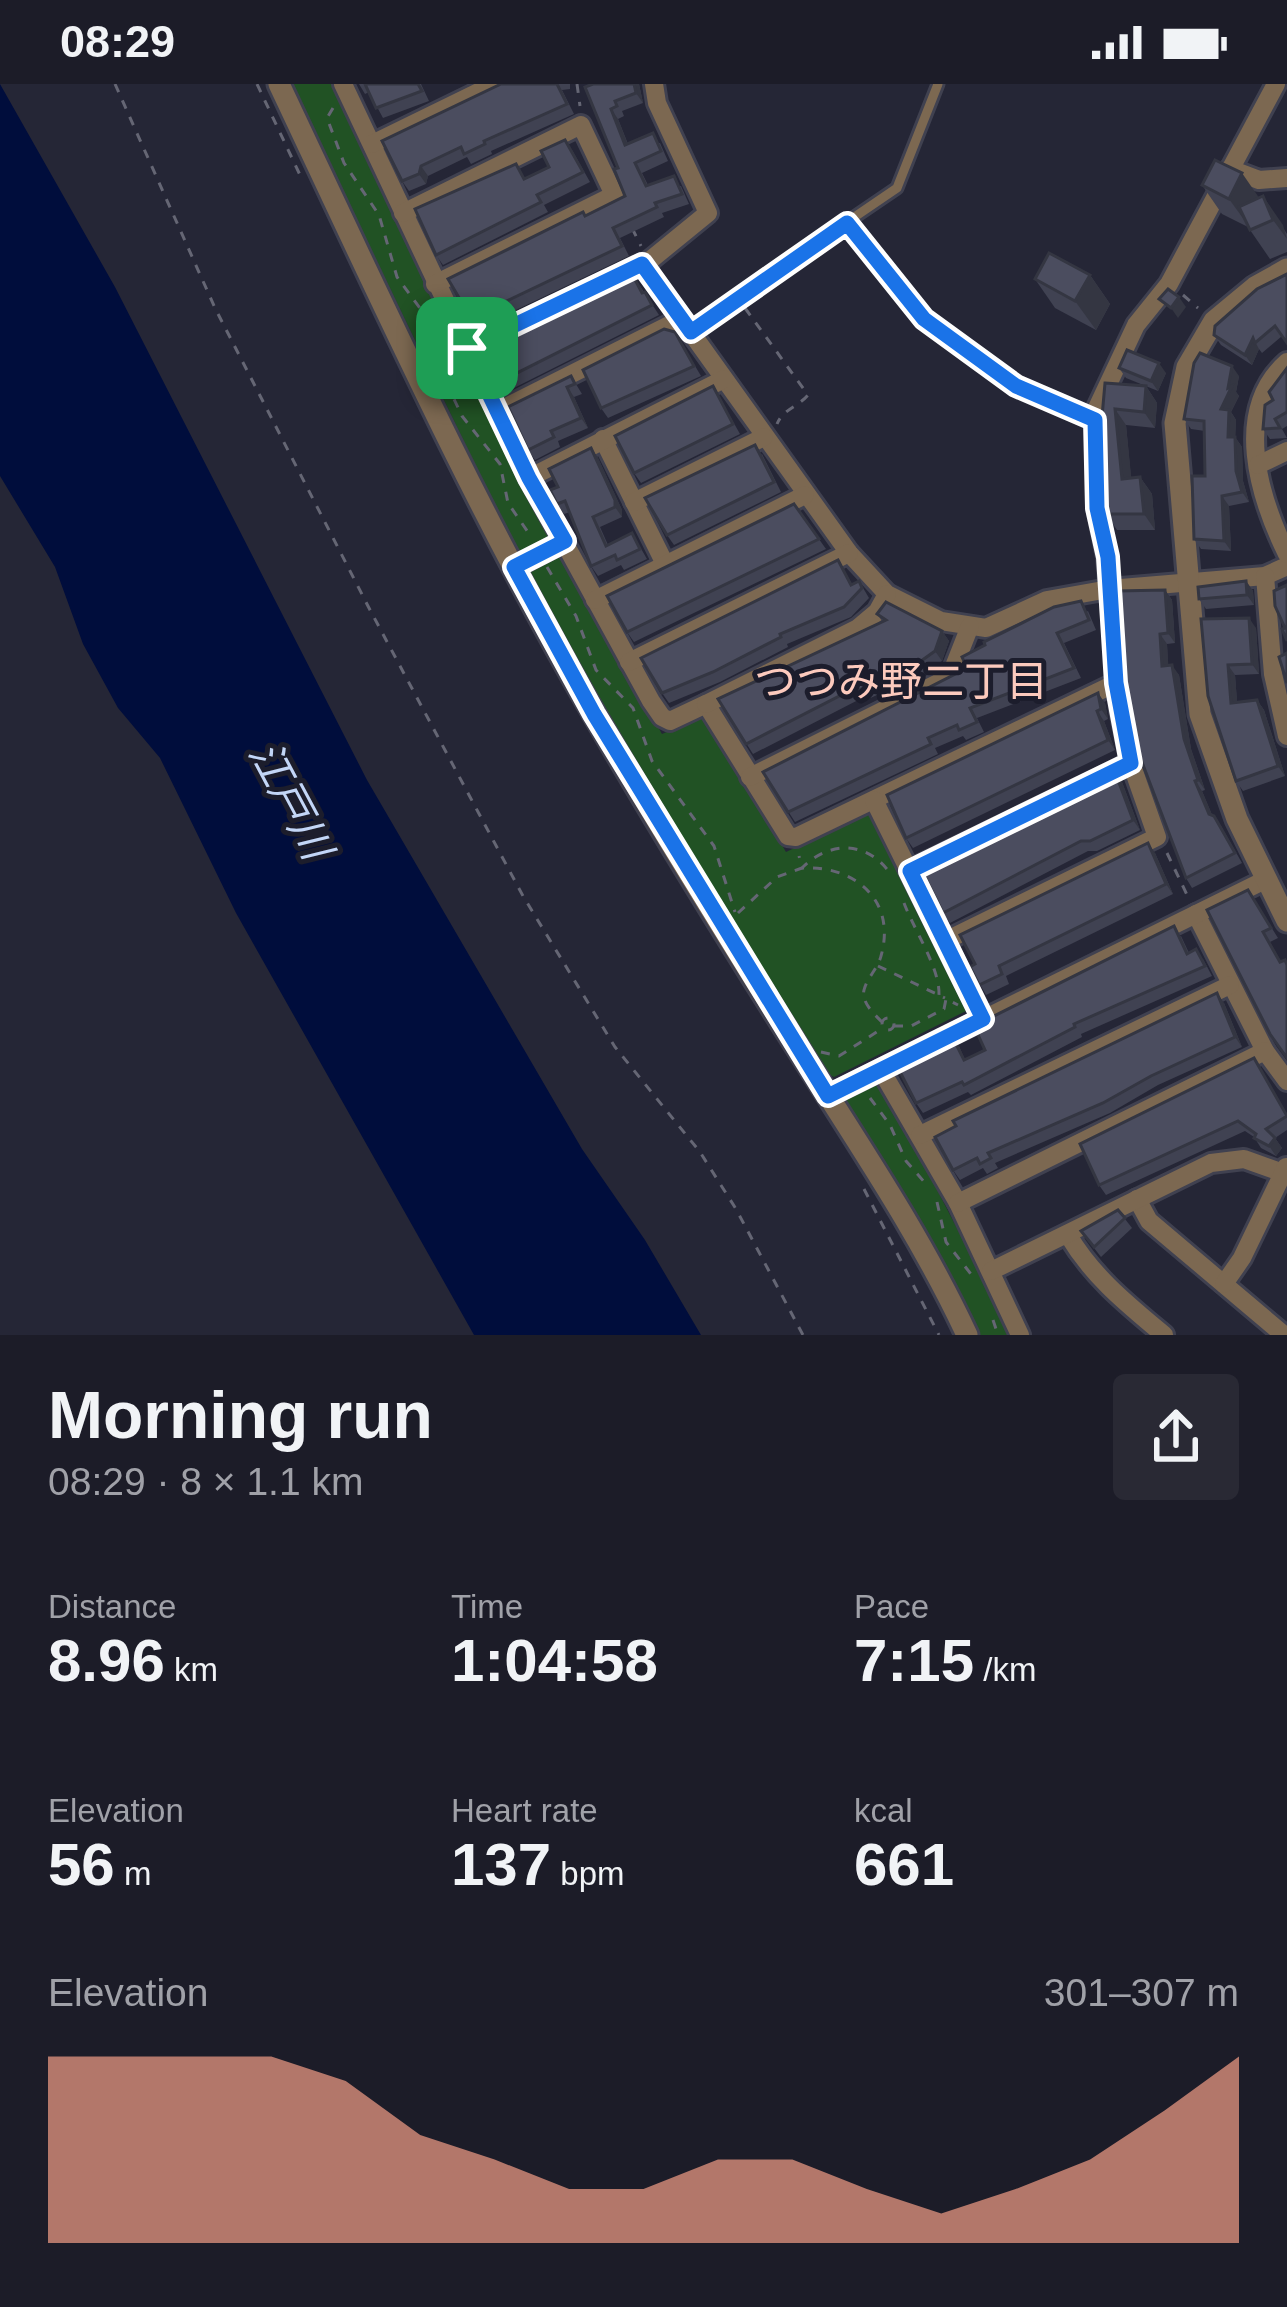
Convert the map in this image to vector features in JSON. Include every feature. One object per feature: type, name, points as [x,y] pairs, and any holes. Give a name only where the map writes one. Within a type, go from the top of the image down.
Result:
[{"type":"street","points":[[279,84],[466,478],[594,714],[945,1288],[967,1335]]},
{"type":"street","points":[[372,144],[495,84]]},
{"type":"street","points":[[467,348],[645,263],[708,213],[657,104],[654,84]]},
{"type":"street","points":[[945,941],[1157,837],[1131,763],[1116,683],[1108,557],[1097,508],[1095,420],[1136,326],[1169,284],[1276,84]]},
{"type":"street","points":[[346,91],[529,478],[662,717],[670,721],[858,628],[877,612],[887,594]]},
{"type":"street","points":[[403,213],[581,125],[614,195],[435,284]]},
{"type":"street","points":[[1230,169],[1258,180],[1287,178]]},
{"type":"street","points":[[645,263],[724,380],[770,434],[805,495],[849,553],[887,594],[941,621],[986,628],[1047,600],[1109,589],[1265,576],[1287,566]]},
{"type":"street","points":[[1287,269],[1255,287],[1214,321],[1187,367],[1177,405],[1195,680],[1210,752],[1287,922]]},
{"type":"street","points":[[497,411],[686,326]]},
{"type":"street","points":[[1287,362],[1271,379],[1256,415],[1258,465],[1267,507],[1287,554]]},
{"type":"street","points":[[529,478],[724,380]]},
{"type":"street","points":[[634,502],[770,434]]},
{"type":"street","points":[[603,439],[665,564]]},
{"type":"street","points":[[1258,465],[1287,451]]},
{"type":"street","points":[[595,600],[805,495]]},
{"type":"street","points":[[514,567],[565,541]]},
{"type":"street","points":[[629,662],[849,553]]},
{"type":"street","points":[[1265,576],[1273,674],[1287,736]]},
{"type":"street","points":[[750,777],[938,682],[953,669],[970,626]]},
{"type":"street","points":[[706,704],[788,836],[796,837],[1116,683]]},
{"type":"street","points":[[910,871],[1131,763]]},
{"type":"street","points":[[874,800],[983,1019]]},
{"type":"street","points":[[828,1096],[855,1073],[881,1070],[1194,909],[1267,879]]},
{"type":"street","points":[[1194,909],[1264,1051],[1287,1081]]},
{"type":"street","points":[[920,1135],[1230,985]]},
{"type":"street","points":[[958,1202],[1264,1051]]},
{"type":"street","points":[[881,1070],[958,1202],[985,1278],[1020,1335]]},
{"type":"street","points":[[985,1278],[1211,1163],[1231,1159],[1285,1169],[1242,1258],[1224,1284]]},
{"type":"street","points":[[1137,1199],[1149,1221],[1284,1335]]},
{"type":"street","points":[[1068,1235],[1107,1287],[1164,1335]]},
{"type":"lane","points":[[738,298],[897,188],[938,84]]},
{"type":"lane","points":[[847,223],[924,319],[1016,386],[1095,420]]},
{"type":"path","points":[[115,84],[215,308],[524,896],[615,1047],[700,1152],[803,1335]]},
{"type":"path","points":[[577,84],[581,125]]},
{"type":"path","points":[[346,91],[327,118],[335,146],[372,200],[397,277],[428,319],[443,376],[462,416],[500,464],[508,503],[535,545]]},
{"type":"path","points":[[614,195],[645,263]]},
{"type":"path","points":[[1169,284],[1214,321]]},
{"type":"path","points":[[686,326],[738,298],[808,395],[784,411],[770,434]]},
{"type":"path","points":[[545,564],[576,616],[596,670],[633,708],[652,761],[714,846],[742,928]]},
{"type":"path","points":[[1157,837],[1194,909]]},
{"type":"path","points":[[736,914],[777,877],[802,868],[826,850],[854,847],[878,857],[899,887],[915,933],[933,965],[939,995]]},
{"type":"path","points":[[799,853],[802,868]]},
{"type":"path","points":[[802,868],[836,871],[870,889],[886,927],[864,998],[882,1025]]},
{"type":"path","points":[[877,966],[961,1007]]},
{"type":"path","points":[[882,1025],[911,1026],[944,1009],[946,999]]},
{"type":"path","points":[[819,1051],[844,1054],[890,1017],[894,1026]]},
{"type":"path","points":[[844,1054],[884,1114],[906,1162],[928,1186]]},
{"type":"path","points":[[937,1201],[946,1241],[985,1278]]},
{"type":"path","points":[[991,1314],[998,1335]]},
{"type":"green space","points":[[291,84],[335,84],[552,535],[549,541],[525,552],[516,549]]},
{"type":"green space","points":[[560,553],[662,734],[708,718],[786,852],[869,812],[876,816],[970,1006],[966,1011],[834,1077],[828,1074],[723,913],[529,574],[533,564]]},
{"type":"green space","points":[[875,1081],[882,1083],[1012,1335],[975,1335],[844,1103],[846,1096]]},
{"type":"water","name":"江戸川","points":[[0,84],[115,287],[367,780],[582,1149],[645,1240],[701,1335],[474,1335],[236,913],[160,758],[118,708],[83,644],[55,567],[0,476]]},
{"type":"building","points":[[365,84],[418,84],[422,91],[376,108]]},
{"type":"building","points":[[501,84],[557,84],[567,104],[464,154],[461,147],[402,181],[382,141]]},
{"type":"building","points":[[634,84],[636,93],[615,101],[617,106],[611,109],[625,145],[653,133],[661,151],[635,163],[646,186],[674,176],[682,194],[655,203],[657,207],[613,228],[622,246],[471,318],[448,279],[625,196],[585,87]]},
{"type":"building","points":[[565,140],[583,172],[537,195],[541,202],[436,255],[415,209],[516,164],[524,179],[549,167],[541,151]]},
{"type":"building","points":[[1215,160],[1242,173],[1229,199],[1202,185]]},
{"type":"building","points":[[1263,196],[1273,220],[1250,230],[1239,207]]},
{"type":"building","points":[[1049,253],[1090,275],[1075,301],[1035,279]]},
{"type":"building","points":[[631,272],[652,305],[497,383],[478,344]]},
{"type":"building","points":[[1287,274],[1287,343],[1275,326],[1255,343],[1253,338],[1245,355],[1214,335],[1215,326],[1257,289]]},
{"type":"building","points":[[1168,289],[1179,297],[1171,308],[1159,299]]},
{"type":"building","points":[[664,329],[675,332],[694,366],[601,408],[583,370]]},
{"type":"building","points":[[1127,350],[1159,363],[1151,381],[1119,368]]},
{"type":"building","points":[[1200,353],[1232,366],[1228,388],[1232,386],[1221,409],[1229,410],[1228,437],[1235,437],[1242,492],[1222,496],[1224,541],[1194,539],[1192,476],[1205,476],[1204,421],[1184,419]]},
{"type":"building","points":[[1287,368],[1287,412],[1275,419],[1280,428],[1263,429],[1265,405],[1273,400],[1269,392]]},
{"type":"building","points":[[571,376],[575,384],[567,387],[581,418],[551,431],[554,437],[528,450],[508,407]]},
{"type":"building","points":[[1105,383],[1146,386],[1144,412],[1115,409],[1122,479],[1140,477],[1144,514],[1106,514],[1099,490],[1098,417],[1102,417]]},
{"type":"building","points":[[713,386],[733,424],[634,473],[615,436]]},
{"type":"building","points":[[755,445],[774,482],[667,535],[645,498]]},
{"type":"building","points":[[591,448],[615,500],[615,507],[593,517],[606,546],[632,533],[640,549],[591,566],[565,501],[557,504],[550,490],[558,487],[549,469]]},
{"type":"building","points":[[794,504],[819,539],[627,632],[607,596]]},
{"type":"building","points":[[838,560],[851,585],[859,581],[862,588],[844,607],[662,693],[641,658]]},
{"type":"building","points":[[1246,581],[1247,595],[1199,599],[1198,587]]},
{"type":"building","points":[[1287,585],[1287,641],[1274,591]]},
{"type":"building","points":[[1165,590],[1168,633],[1160,634],[1162,666],[1172,665],[1195,781],[1209,814],[1235,853],[1186,878],[1137,749],[1126,698],[1117,591]]},
{"type":"building","points":[[1081,601],[1089,620],[1057,633],[1074,668],[970,708],[977,722],[928,738],[931,744],[788,812],[763,772],[967,668],[962,657],[984,642],[1054,607]]},
{"type":"building","points":[[886,602],[942,631],[935,651],[914,666],[908,661],[879,676],[881,680],[857,687],[746,744],[718,699],[886,620],[877,614]]},
{"type":"building","points":[[1249,618],[1252,664],[1228,665],[1231,703],[1257,700],[1278,766],[1236,781],[1208,696],[1201,619]]},
{"type":"building","points":[[1287,653],[1287,683],[1279,657]]},
{"type":"building","points":[[1098,693],[1101,709],[1097,711],[1108,740],[906,838],[887,795]]},
{"type":"building","points":[[1115,772],[1133,820],[1081,841],[943,913],[920,867]]},
{"type":"building","points":[[1148,843],[1166,884],[999,966],[1002,974],[979,985],[970,967],[975,964],[960,935]]},
{"type":"building","points":[[1248,890],[1271,928],[1263,932],[1280,962],[1285,960],[1287,965],[1287,1058],[1207,910]]},
{"type":"building","points":[[1174,926],[1187,954],[1196,949],[1205,966],[1074,1024],[964,1085],[916,1103],[896,1064],[952,1036],[964,1060],[985,1050],[974,1026]]},
{"type":"building","points":[[1217,993],[1235,1037],[1103,1103],[988,1153],[991,1158],[980,1164],[977,1158],[953,1170],[935,1137],[956,1126],[953,1121]]},
{"type":"building","points":[[1254,1058],[1287,1116],[1266,1129],[1275,1138],[1269,1146],[1238,1121],[1099,1185],[1080,1144]]},
{"type":"building","points":[[1118,1210],[1125,1218],[1094,1247],[1081,1231]]},
{"type":"district","name":"つつみ野二丁目","points":[[901,681]]},
{"type":"route","points":[[847,223],[900,294],[946,337],[1016,386],[1095,420],[1097,508],[1108,557],[1116,683],[1131,763],[910,871],[983,1019],[828,1096],[594,714],[514,567],[565,541],[467,348],[642,264],[691,332],[847,223]]}]
